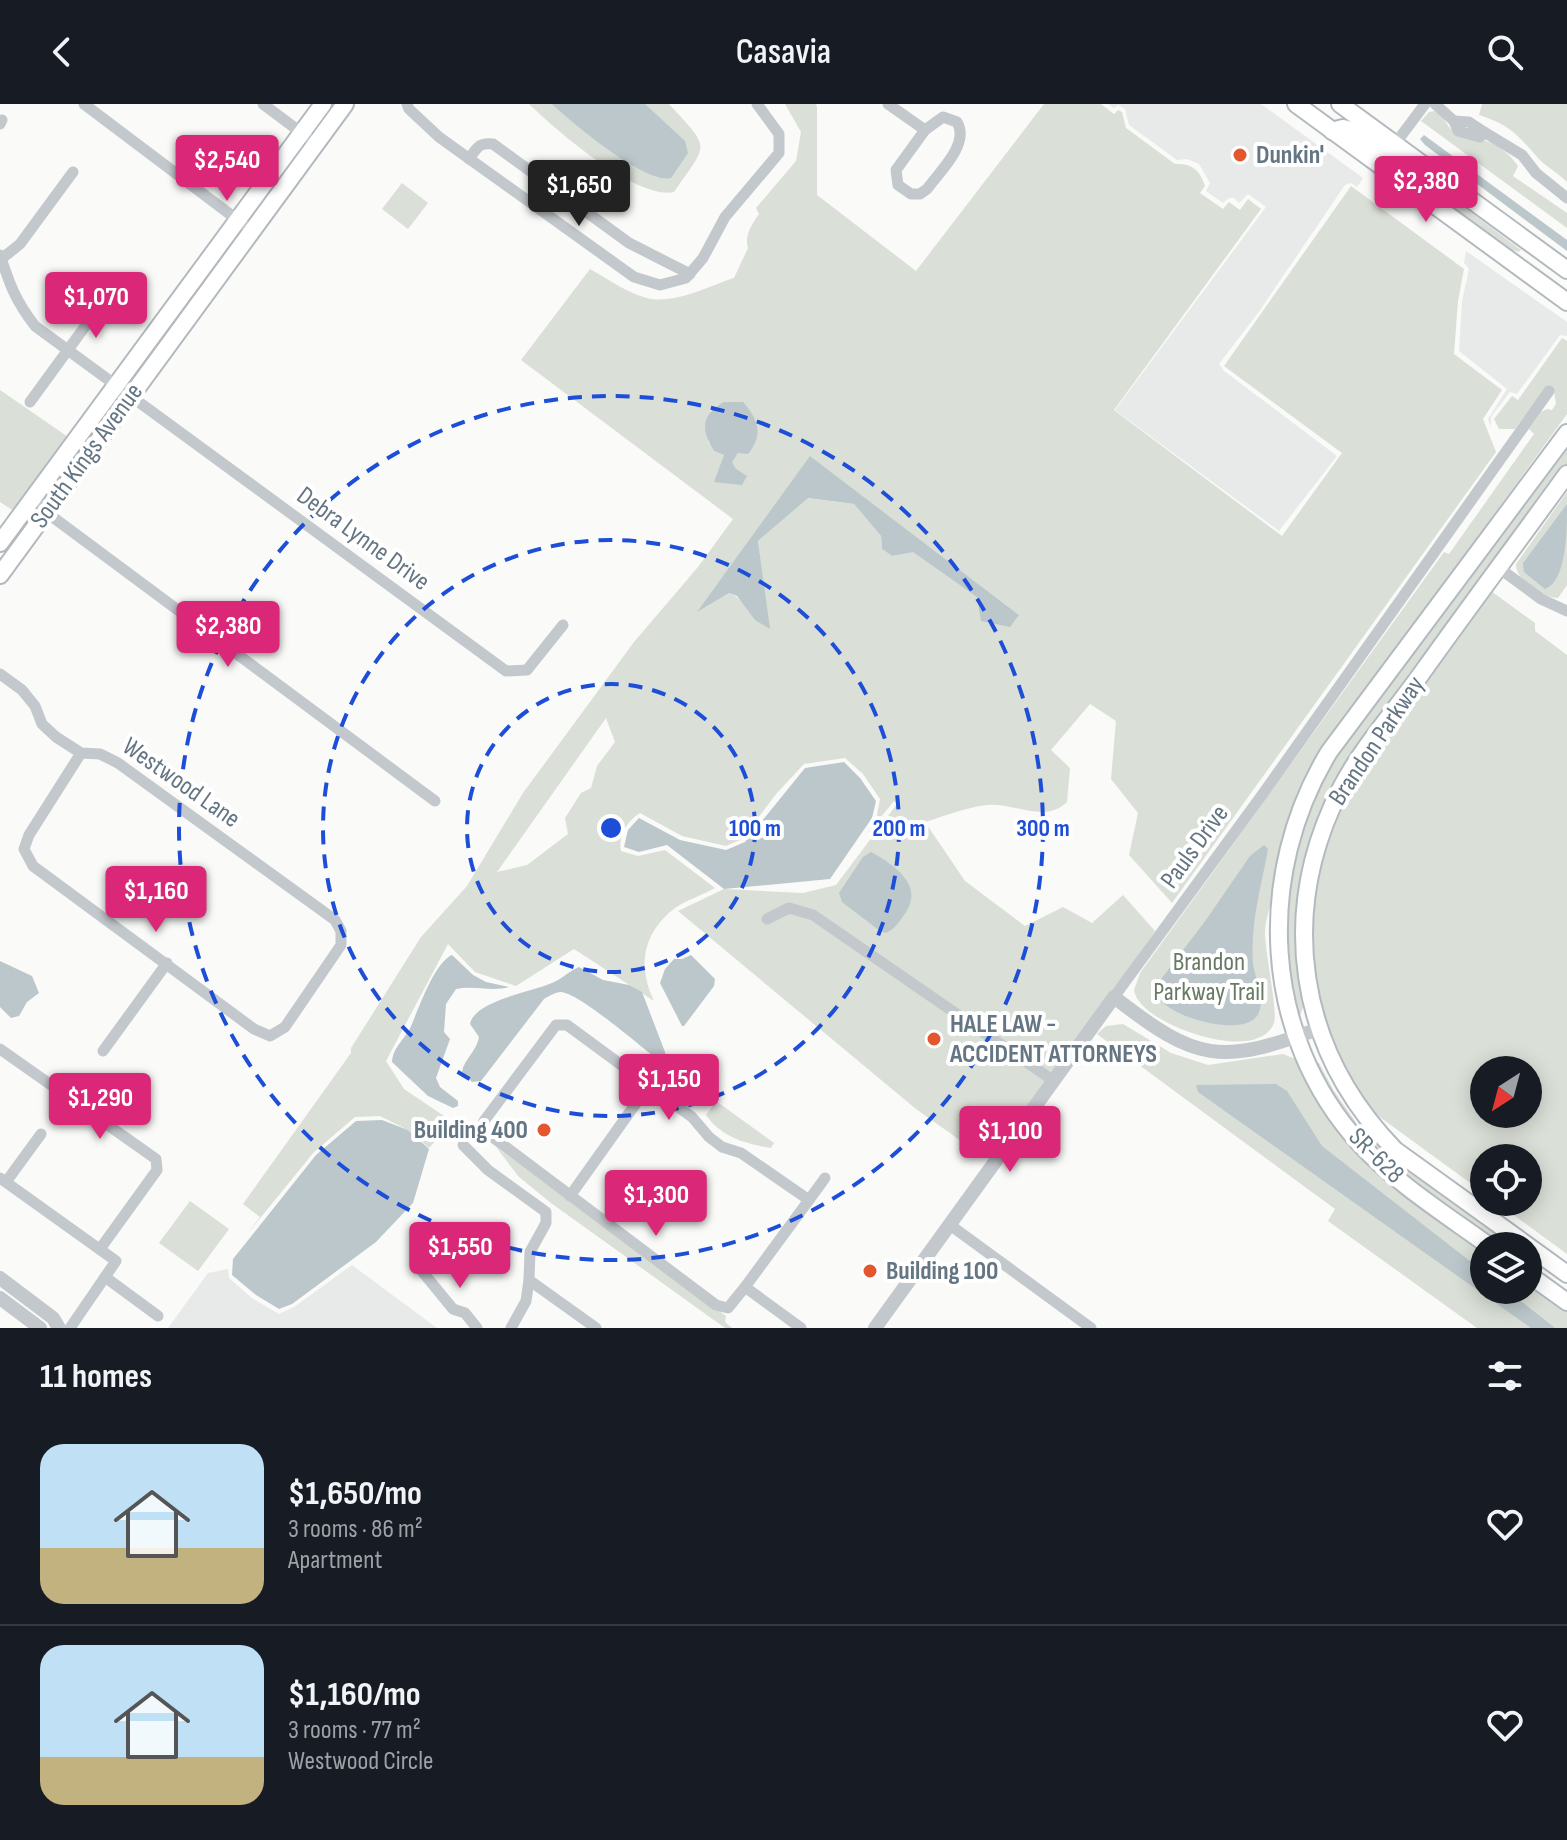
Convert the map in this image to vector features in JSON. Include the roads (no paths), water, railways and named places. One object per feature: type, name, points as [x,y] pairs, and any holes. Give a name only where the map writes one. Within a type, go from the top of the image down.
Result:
[{"type":"main road","name":"South Kings Avenue","points":[[0,575],[48,510],[124,390],[239,220],[323,104]]},
{"type":"main road","name":"South Kings Avenue","points":[[0,543],[253,231],[345,104]]},
{"type":"main road","points":[[1296,104],[1565,299]]},
{"type":"main road","points":[[1340,104],[1567,270]]},
{"type":"main road","points":[[1332,131],[1343,128],[1354,131],[1414,173],[1446,182]]},
{"type":"main road","name":"Brandon Parkway","points":[[1296,1037],[1282,981],[1277,919],[1286,854],[1307,791],[1329,752],[1372,692],[1567,433]]},
{"type":"main road","name":"Brandon Parkway","points":[[1567,474],[1353,769],[1326,819],[1310,873],[1303,925],[1307,981],[1318,1029],[1339,1076],[1375,1129],[1395,1150],[1567,1274]]},
{"type":"main road","name":"SR-628","points":[[1296,1037],[1319,1086],[1359,1142],[1404,1185],[1470,1232]]},
{"type":"main road","points":[[1542,1284],[1567,1302]]},
{"type":"street","points":[[84,104],[253,231]]},
{"type":"street","points":[[263,104],[316,144]]},
{"type":"street","points":[[407,104],[439,137],[469,159],[634,277],[660,285],[690,274],[703,258],[725,217],[779,153],[779,134],[757,104]]},
{"type":"street","points":[[888,104],[925,130]]},
{"type":"street","points":[[1395,144],[1425,104]]},
{"type":"street","points":[[1435,104],[1454,121],[1458,131],[1480,137],[1484,132],[1522,155],[1536,173],[1567,198]]},
{"type":"street","points":[[943,117],[950,117],[961,129],[962,138],[927,189],[920,194],[911,194],[898,185],[896,170],[925,130],[943,117]]},
{"type":"street","points":[[469,159],[479,145],[493,144],[629,243],[690,274]]},
{"type":"street","points":[[1,258],[20,244],[73,172]]},
{"type":"street","name":"Debra Lynne Drive","points":[[1,258],[7,281],[20,307],[35,326],[506,671],[527,670],[563,625]]},
{"type":"street","points":[[30,402],[97,310]]},
{"type":"street","name":"Pauls Drive","points":[[875,1328],[1262,795],[1549,391]]},
{"type":"street","points":[[33,499],[54,518],[435,801]]},
{"type":"street","points":[[1499,568],[1541,599],[1567,611]]},
{"type":"street","name":"Westwood Lane","points":[[0,674],[22,690],[35,706],[42,724],[56,737],[81,753],[100,754],[118,763],[335,920],[341,931],[341,945],[285,1027],[270,1036],[254,1029],[167,963]]},
{"type":"street","points":[[81,753],[29,835],[24,849],[33,866],[167,963],[103,1051]]},
{"type":"street","points":[[767,919],[789,908],[813,915],[1054,1081]]},
{"type":"street","points":[[1114,997],[1171,1038],[1209,1051],[1261,1049],[1318,1029]]},
{"type":"street","points":[[809,1200],[741,1153],[722,1147],[692,1117],[567,1025],[556,1025],[484,1121],[482,1129],[716,1305],[728,1308],[745,1287],[809,1200],[825,1178]]},
{"type":"street","points":[[0,1049],[156,1159],[157,1170],[100,1249]]},
{"type":"street","points":[[570,1196],[649,1085]]},
{"type":"street","points":[[41,1134],[3,1180],[116,1261],[70,1328]]},
{"type":"street","points":[[463,1145],[488,1170],[546,1212],[546,1223],[530,1252],[526,1301],[511,1328]]},
{"type":"street","points":[[950,1225],[1091,1328]]},
{"type":"street","points":[[451,1246],[421,1270],[453,1309],[465,1313],[477,1328]]},
{"type":"street","points":[[105,1277],[158,1316]]},
{"type":"street","points":[[0,1278],[53,1318],[59,1328]]},
{"type":"street","points":[[529,1280],[596,1328]]},
{"type":"street","points":[[745,1287],[801,1328]]},
{"type":"street","points":[[0,1298],[40,1328]]},
{"type":"place","name":"Dunkin'","points":[[1240,155]]},
{"type":"place","name":"HALE LAW - ACCIDENT ATTORNEYS","points":[[934,1039]]},
{"type":"place","name":"Building 400","points":[[544,1130]]},
{"type":"place","name":"Building 100","points":[[870,1271]]},
{"type":"park label","name":"Brandon Parkway Trail","points":[[1209,977]]}]
